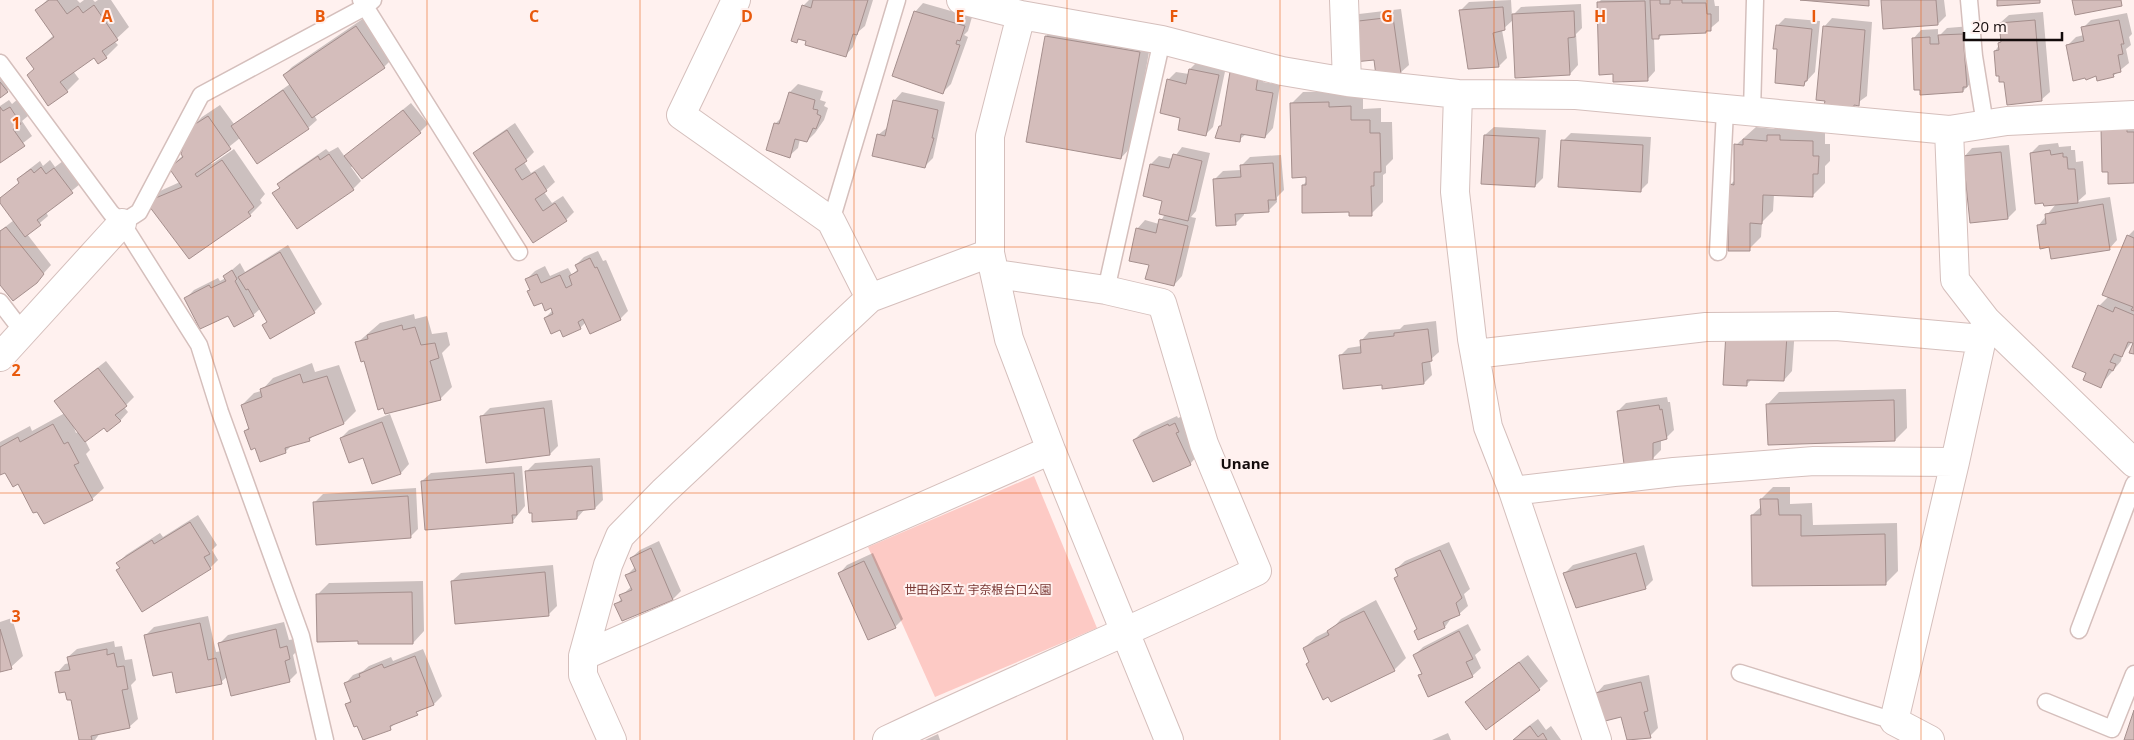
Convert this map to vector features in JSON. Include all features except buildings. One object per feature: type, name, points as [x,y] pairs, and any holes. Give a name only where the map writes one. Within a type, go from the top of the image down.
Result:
[{"type":"street","points":[[736,0],[680,114],[831,221],[870,298]]},
{"type":"street","points":[[962,0],[1021,15],[1162,40],[1282,71],[1347,82],[1458,94],[1576,95],[1949,130],[2007,121],[2134,115]]},
{"type":"street","points":[[1344,0],[1347,82]]},
{"type":"street","points":[[1021,15],[990,136],[993,263],[1009,339],[1051,450],[1169,740]]},
{"type":"street","points":[[1458,94],[1455,192],[1474,354],[1488,427],[1513,490],[1597,740]]},
{"type":"street","points":[[1949,130],[1955,280],[1984,330],[2134,462]]},
{"type":"street","points":[[0,357],[122,223]]},
{"type":"street","points":[[612,740],[583,675],[583,656],[608,565],[620,536],[663,492],[870,298],[993,263],[1162,303],[1204,444],[1257,571],[1126,633],[960,705],[887,740]]},
{"type":"street","points":[[1474,354],[1706,328],[1836,326],[1984,330]]},
{"type":"street","points":[[1930,740],[1894,721],[1984,330]]},
{"type":"street","points":[[583,656],[1051,450]]},
{"type":"street","points":[[1513,490],[1674,472],[1814,461],[1955,462]]},
{"type":"lane","points":[[831,221],[897,0]]},
{"type":"lane","points":[[1718,252],[1755,0]]},
{"type":"lane","points":[[1970,0],[1974,56],[1985,124]]},
{"type":"lane","points":[[122,223],[138,212],[201,95],[366,2],[519,252]]},
{"type":"lane","points":[[1106,290],[1162,40]]},
{"type":"lane","points":[[0,63],[112,213],[122,223],[199,345],[220,412],[301,636],[325,740]]},
{"type":"lane","points":[[0,302],[23,332]]},
{"type":"lane","points":[[2079,630],[2134,484]]},
{"type":"lane","points":[[1740,673],[1894,721]]},
{"type":"lane","points":[[2046,702],[2112,729],[2134,674]]},
{"type":"green space","name":"世田谷区立 宇奈根台口公園","points":[[1034,476],[1097,628],[935,697],[868,547]]},
{"type":"district","name":"Unane","points":[[1245,463]]}]
